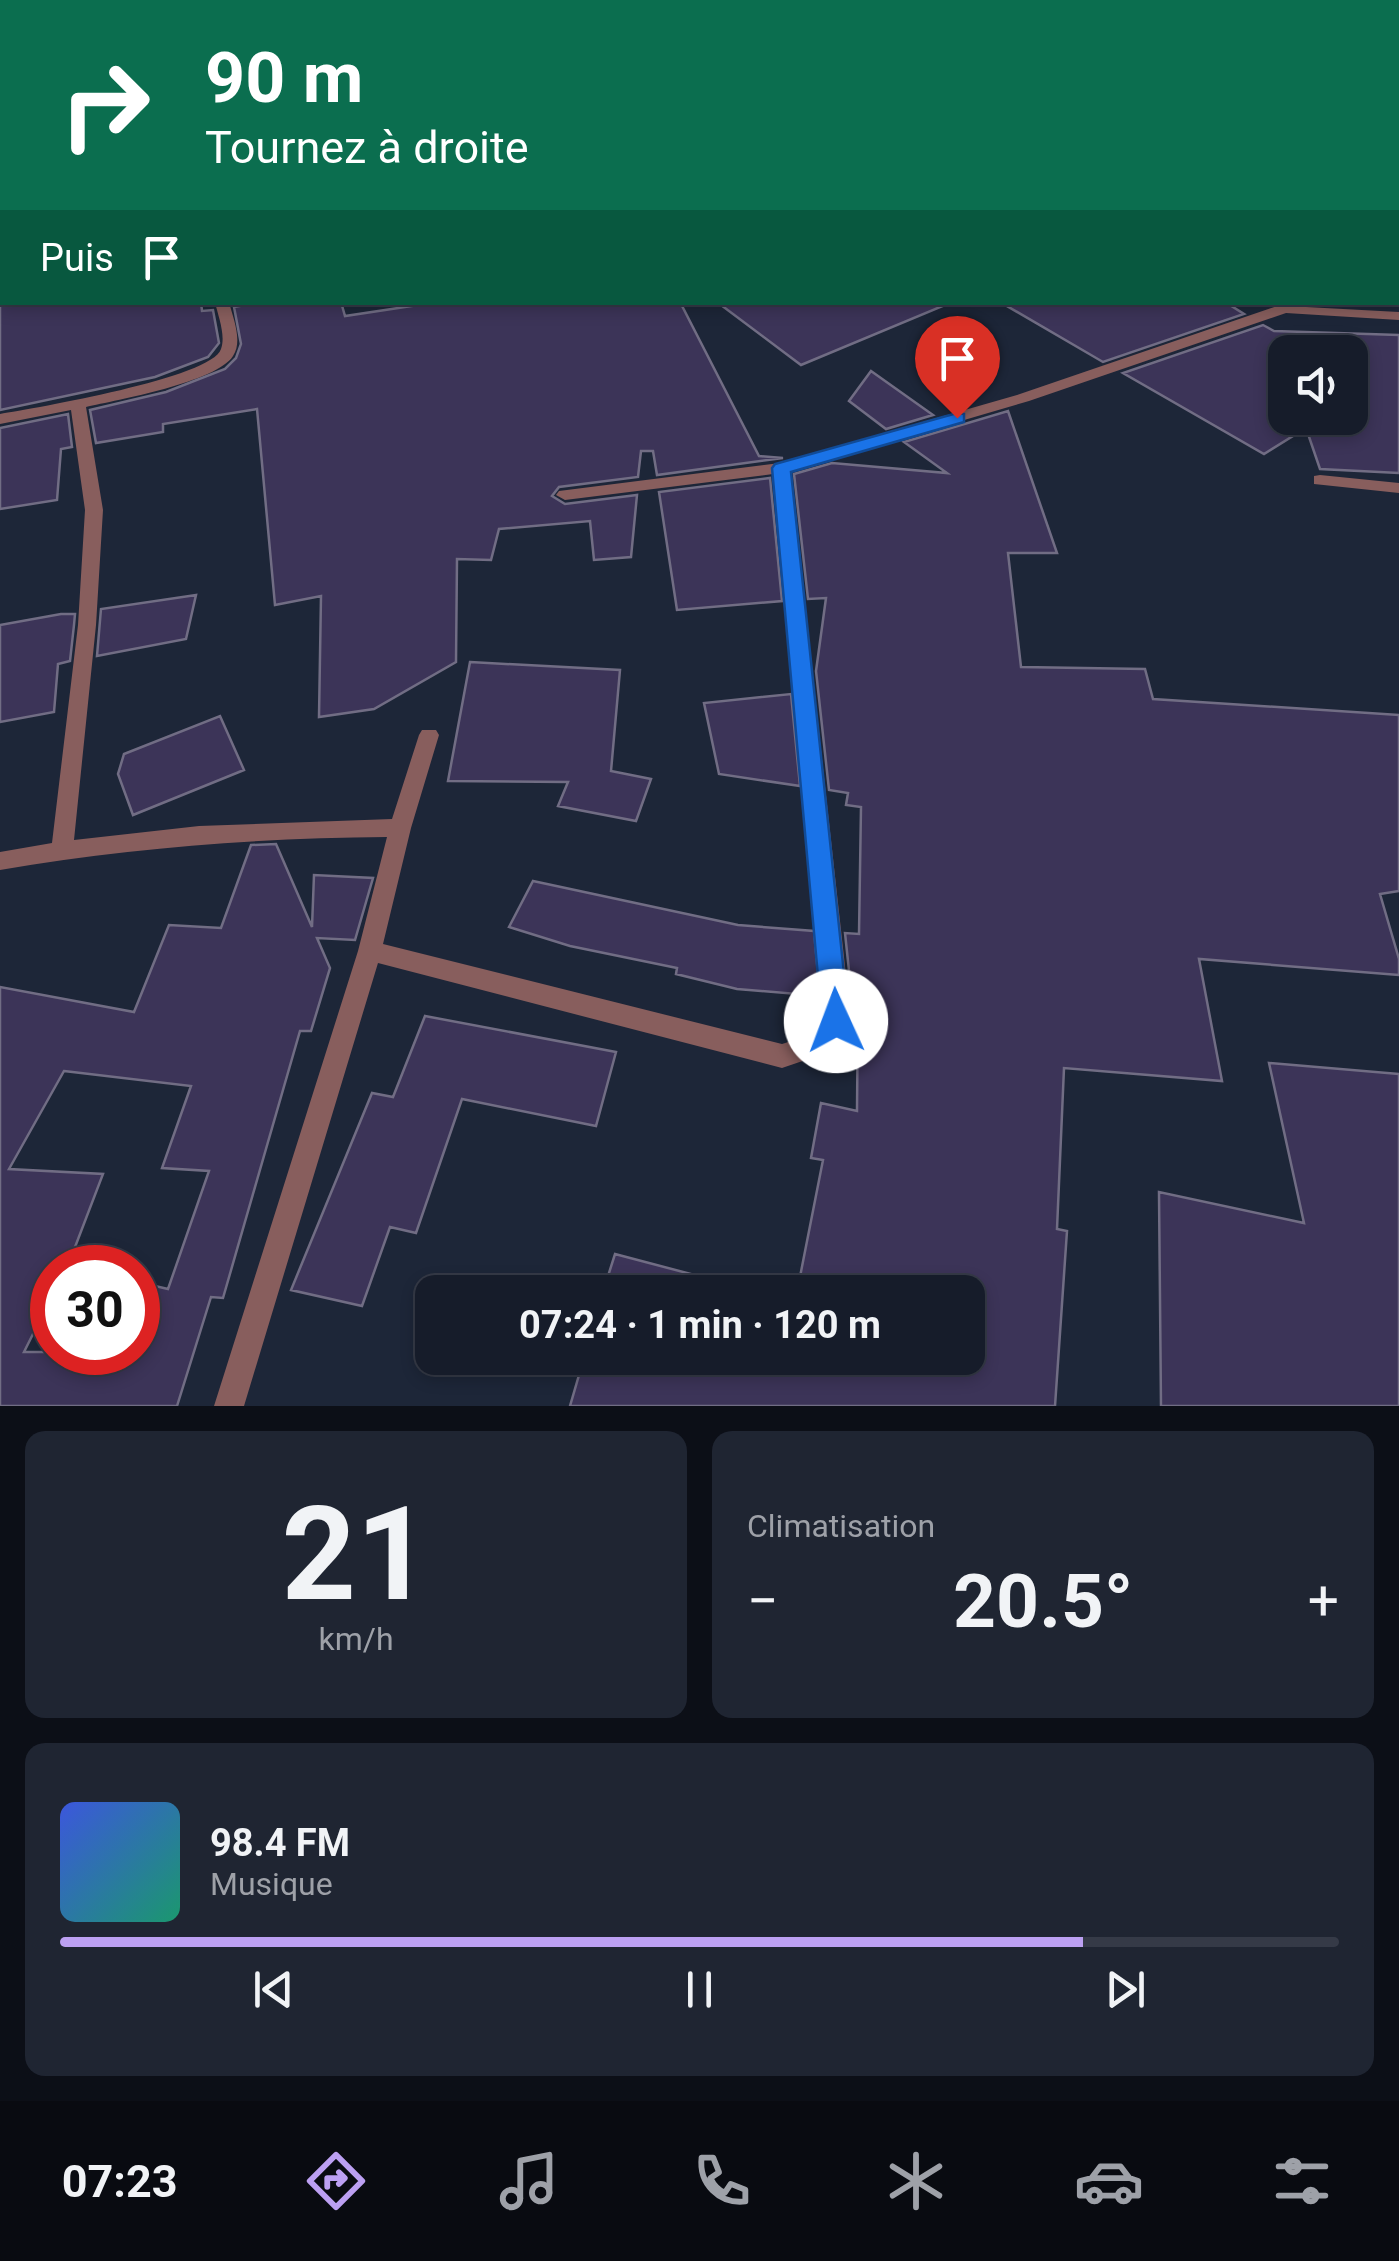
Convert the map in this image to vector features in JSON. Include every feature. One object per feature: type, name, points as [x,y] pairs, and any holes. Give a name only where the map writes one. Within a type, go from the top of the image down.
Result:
[{"type":"street","points":[[0,419],[78,405],[191,374],[225,359],[230,350],[222,305]]},
{"type":"street","points":[[565,495],[781,468],[1004,404],[1297,305]]},
{"type":"street","points":[[1283,310],[1399,316]]},
{"type":"street","points":[[62,849],[87,625],[94,510],[78,405]]},
{"type":"street","points":[[370,951],[782,1056],[826,1042],[836,1021],[836,993],[781,468]]},
{"type":"street","points":[[1320,480],[1399,488]]},
{"type":"street","points":[[229,1406],[370,951],[428,735]]},
{"type":"street","points":[[0,861],[62,849],[286,828],[400,828]]},
{"type":"building","points":[[0,305],[201,305],[202,311],[213,310],[219,343],[208,357],[155,377],[0,410]]},
{"type":"building","points":[[342,305],[345,316],[418,305],[682,305],[759,456],[783,458],[657,475],[653,451],[641,451],[638,477],[559,487],[552,496],[565,504],[637,495],[631,557],[594,560],[590,521],[499,529],[491,560],[457,559],[456,662],[374,709],[319,717],[321,596],[275,605],[257,409],[163,424],[163,432],[96,443],[90,410],[166,392],[225,369],[236,358],[241,344],[234,307]]},
{"type":"building","points":[[721,305],[945,305],[801,365]]},
{"type":"building","points":[[1005,305],[1230,305],[1244,314],[1103,362]]},
{"type":"building","points":[[1263,325],[1274,331],[1399,335],[1399,473],[1320,469],[1308,435],[1368,435],[1368,335],[1268,335],[1268,435],[1295,435],[1264,454],[1123,373]]},
{"type":"building","points":[[871,371],[933,415],[886,429],[849,401]]},
{"type":"building","points":[[1008,411],[1057,553],[1008,553],[1021,667],[1145,669],[1153,699],[1399,715],[1399,891],[1380,894],[1399,959],[1399,975],[1199,959],[1222,1081],[1064,1068],[1057,1229],[1067,1231],[1055,1406],[570,1406],[579,1375],[985,1375],[985,1275],[800,1275],[823,1160],[811,1158],[821,1103],[857,1111],[858,999],[852,999],[845,933],[859,934],[861,807],[846,805],[848,793],[829,790],[816,671],[826,598],[808,599],[794,474],[832,463],[947,473],[904,442]]},
{"type":"building","points":[[68,414],[72,447],[61,449],[57,500],[0,509],[0,428]]},
{"type":"building","points":[[770,478],[782,601],[677,610],[659,492]]},
{"type":"building","points":[[196,595],[186,639],[97,656],[101,609]]},
{"type":"building","points":[[75,614],[70,661],[58,664],[54,712],[0,722],[0,625]]},
{"type":"building","points":[[470,662],[620,670],[611,771],[651,779],[636,821],[558,806],[568,782],[448,781]]},
{"type":"building","points":[[791,694],[800,786],[719,774],[704,703]]},
{"type":"building","points":[[220,716],[244,770],[133,815],[118,774],[124,754]]},
{"type":"building","points":[[276,844],[312,927],[314,875],[373,878],[355,940],[317,938],[330,968],[311,1031],[300,1031],[223,1298],[211,1297],[177,1406],[0,1406],[0,987],[134,1012],[169,925],[221,928],[251,845]],"holes":[[[64,1071],[191,1086],[162,1168],[209,1171],[168,1289],[160,1287],[160,1375],[30,1375],[30,1352],[24,1352],[30,1340],[30,1245],[76,1245],[103,1174],[9,1169]]]},
{"type":"building","points":[[533,881],[738,925],[814,931],[820,996],[737,989],[676,974],[677,968],[570,946],[509,927]]},
{"type":"building","points":[[425,1016],[616,1052],[596,1126],[462,1099],[416,1233],[390,1227],[362,1306],[291,1290],[372,1093],[393,1097]]},
{"type":"building","points":[[1269,1063],[1399,1074],[1399,1406],[1161,1406],[1159,1192],[1304,1223]]},
{"type":"building","points":[[615,1254],[695,1275],[608,1275]]},
{"type":"route","points":[[836,1021],[781,468],[957,418]]}]
